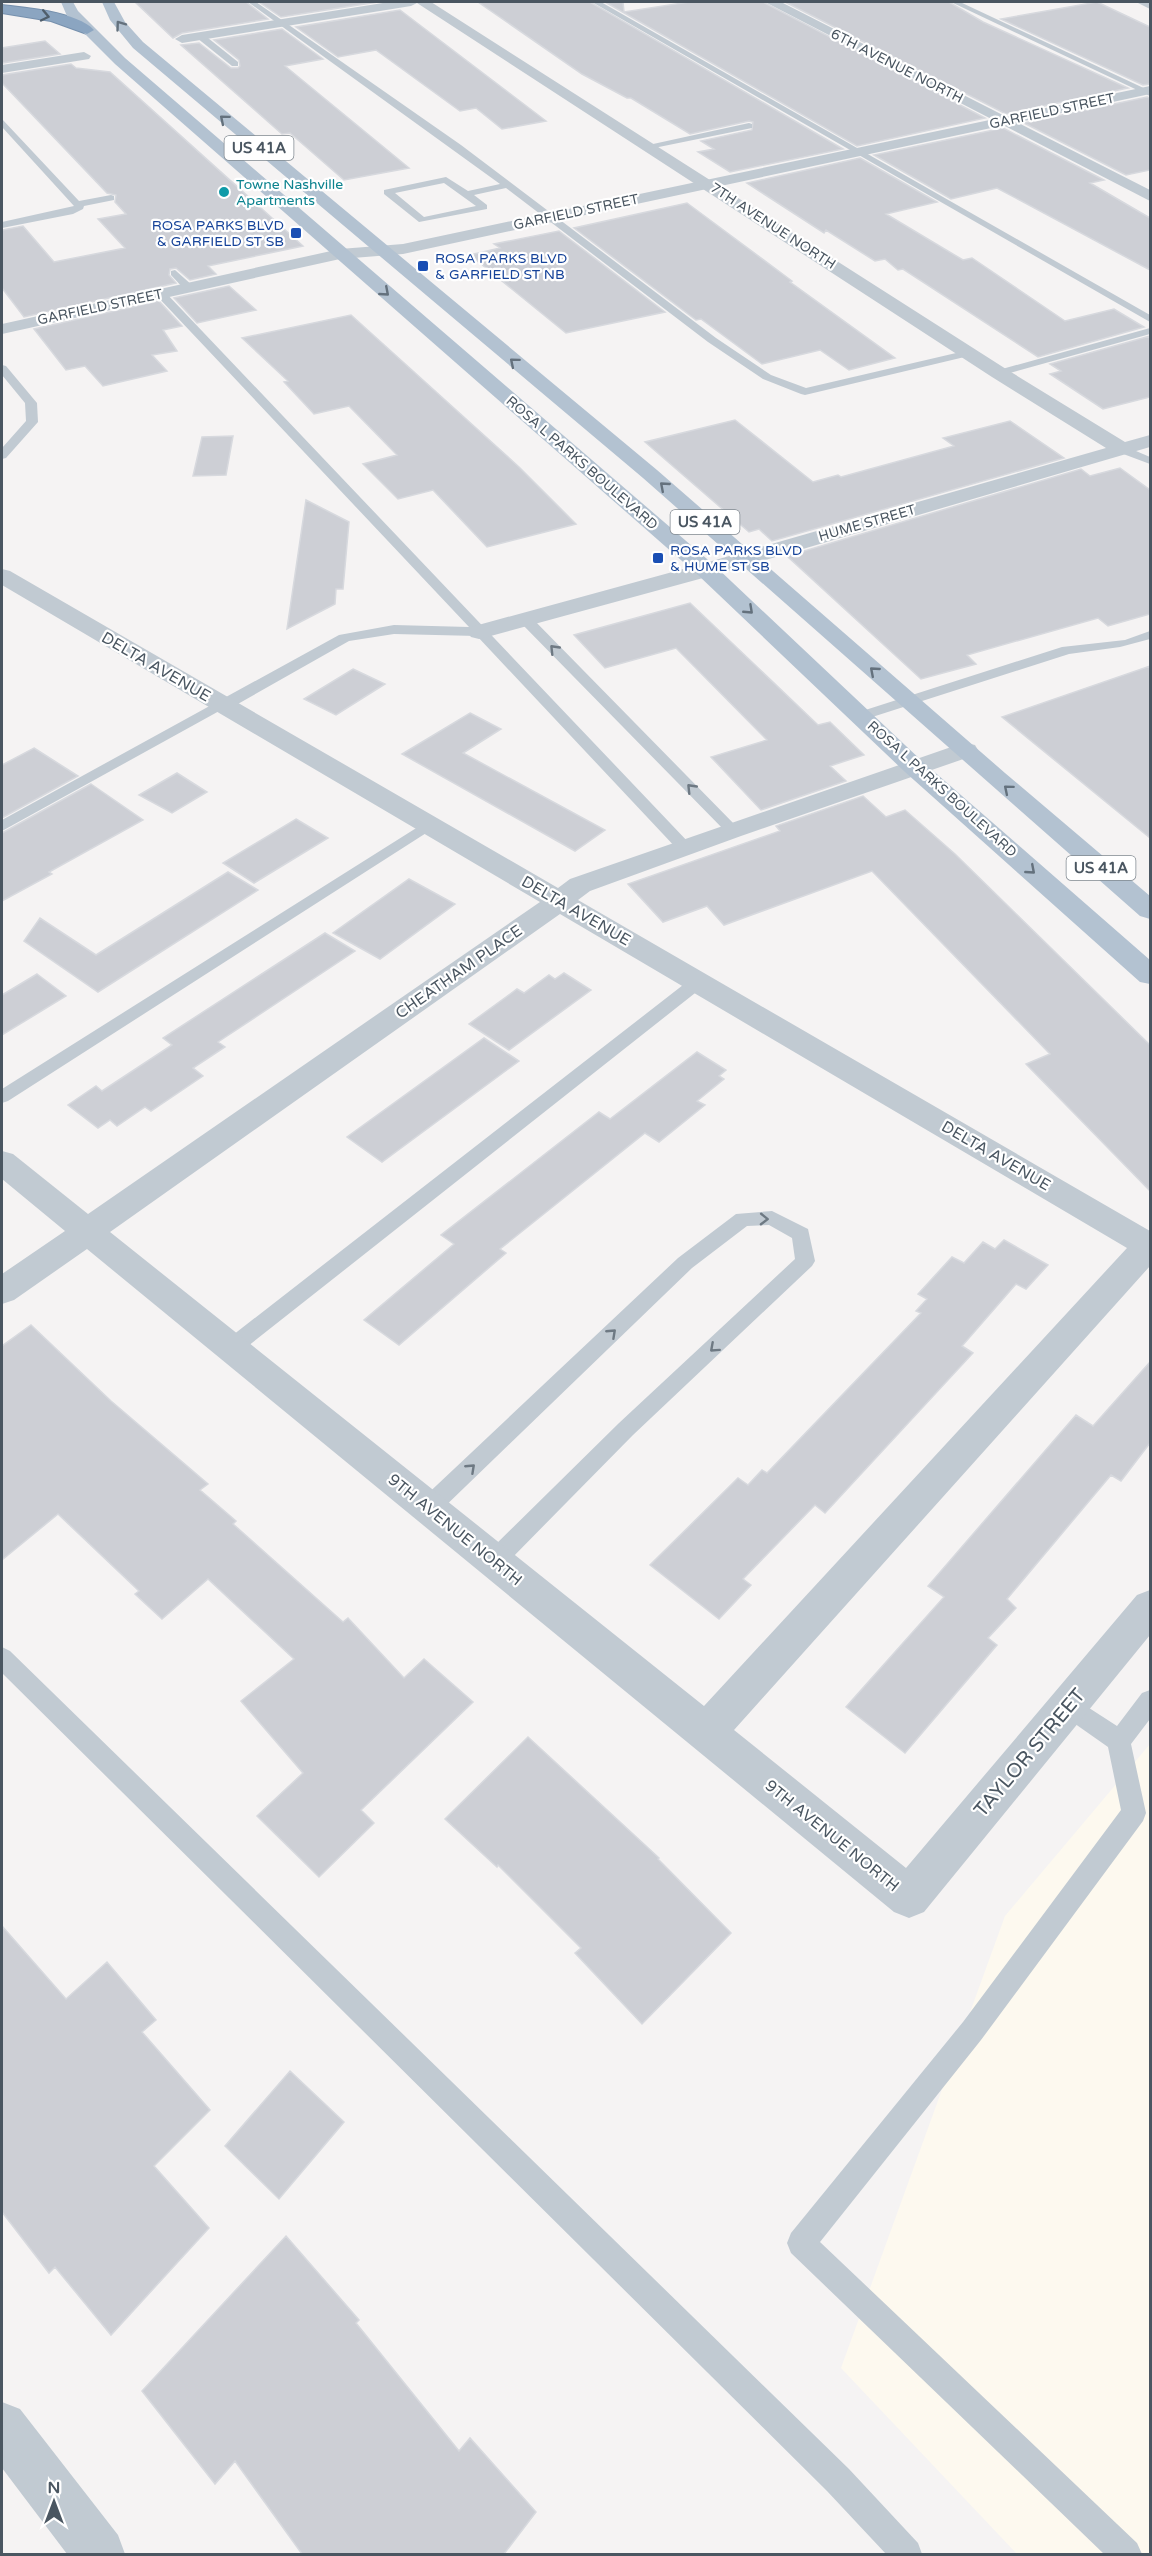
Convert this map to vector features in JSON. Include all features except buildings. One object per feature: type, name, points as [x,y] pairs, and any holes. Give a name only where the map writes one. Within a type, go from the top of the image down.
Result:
[{"type":"highway","points":[[2,9],[47,15],[72,22],[87,30]]},
{"type":"main road","name":"ROSA L PARKS BOULEVARD","points":[[67,2],[72,13],[87,30],[340,254],[706,570],[914,767],[1150,975]]},
{"type":"main road","name":"ROSA L PARKS BOULEVARD","points":[[108,2],[121,27],[138,45],[650,474],[1150,910]]},
{"type":"street","points":[[182,39],[411,2]]},
{"type":"street","name":"7TH AVENUE NORTH","points":[[423,2],[999,373],[1122,449]]},
{"type":"street","name":"6TH AVENUE NORTH","points":[[772,2],[1150,196]]},
{"type":"street","points":[[1143,2],[1150,4]]},
{"type":"street","points":[[2,69],[84,56]]},
{"type":"street","name":"GARFIELD STREET","points":[[2,329],[340,254],[403,249],[550,219],[707,183],[1149,92]]},
{"type":"street","name":"HUME STREET","points":[[479,632],[706,570],[1150,441]]},
{"type":"street","name":"DELTA AVENUE","points":[[2,576],[1150,1246]]},
{"type":"street","name":"CHEATHAM PLACE","points":[[2,1291],[560,902],[580,885],[966,750]]},
{"type":"street","name":"9TH AVENUE NORTH","points":[[2,1162],[909,1897]]},
{"type":"street","points":[[705,1733],[1150,1246]]},
{"type":"street","name":"TAYLOR STREET","points":[[909,1897],[1150,1607]]},
{"type":"street","points":[[2,2427],[99,2554]]},
{"type":"lane","points":[[252,2],[508,185],[712,340],[767,377],[805,392],[969,353]]},
{"type":"lane","points":[[596,2],[1150,319]]},
{"type":"lane","points":[[956,2],[1149,92]]},
{"type":"lane","points":[[200,36],[235,64]]},
{"type":"lane","points":[[2,122],[80,207],[72,211],[2,225]]},
{"type":"lane","points":[[649,146],[749,126]]},
{"type":"lane","points":[[466,194],[484,207],[422,220],[387,192],[446,180],[466,194],[508,185]]},
{"type":"lane","points":[[77,204],[111,198]]},
{"type":"lane","points":[[175,273],[189,288]]},
{"type":"lane","points":[[161,294],[684,847]]},
{"type":"lane","points":[[999,373],[1150,331]]},
{"type":"lane","points":[[2,368],[31,403],[32,422],[2,455]]},
{"type":"lane","points":[[1122,449],[1150,461]]},
{"type":"lane","points":[[525,620],[732,830]]},
{"type":"lane","points":[[2,826],[344,638],[363,632],[403,629],[479,632]]},
{"type":"lane","points":[[861,716],[1067,651],[1126,642],[1150,634]]},
{"type":"lane","points":[[2,1097],[429,825]]},
{"type":"lane","points":[[231,1348],[698,982]]},
{"type":"lane","points":[[428,1508],[686,1263],[743,1219],[772,1218],[801,1234],[805,1261],[626,1429],[494,1561]]},
{"type":"lane","points":[[2,1658],[838,2480],[907,2554]]},
{"type":"lane","points":[[1119,1741],[1150,1701]]},
{"type":"lane","points":[[1069,1706],[1119,1741],[1134,1814],[972,2031],[801,2243],[1126,2554]]},
{"type":"shaded area","points":[[1150,1744],[1150,2554],[1017,2554],[841,2368],[1005,1916]]},
{"type":"place","name":"Towne Nashville Apartments","points":[[224,192]]},
{"type":"place","name":"ROSA PARKS BLVD & GARFIELD ST SB","points":[[296,233]]},
{"type":"place","name":"ROSA PARKS BLVD & GARFIELD ST NB","points":[[423,266]]},
{"type":"place","name":"ROSA PARKS BLVD & HUME ST SB","points":[[658,558]]}]
